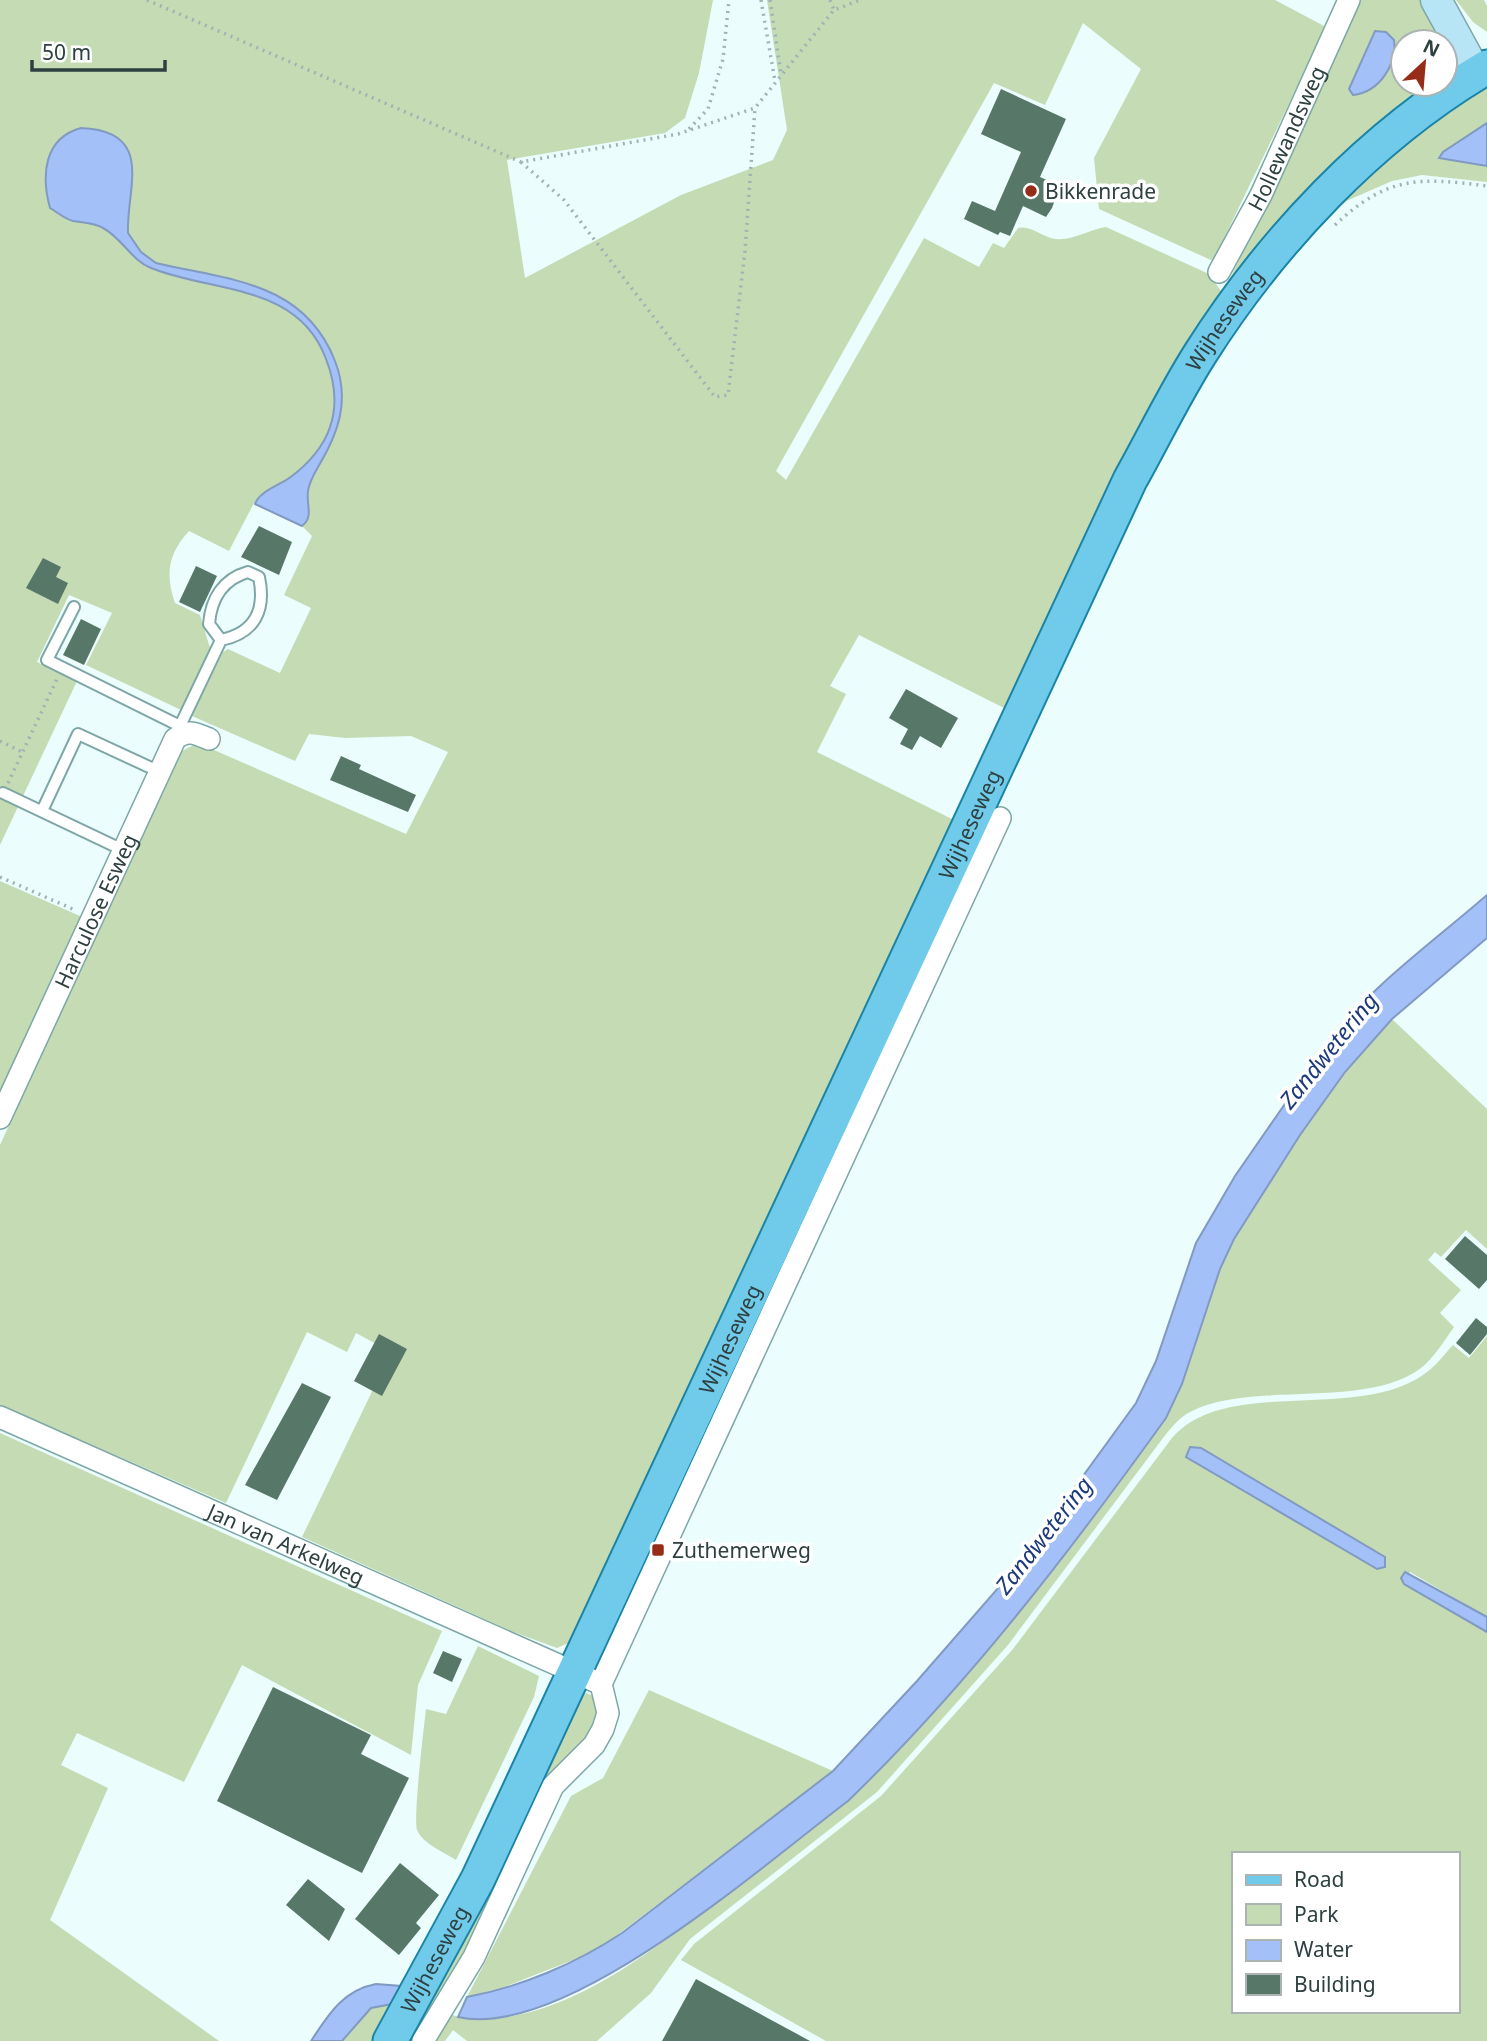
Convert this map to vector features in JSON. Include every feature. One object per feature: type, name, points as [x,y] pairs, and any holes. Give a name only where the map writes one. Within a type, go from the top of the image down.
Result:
[{"type":"main road","points":[[1436,0],[1482,70]]},
{"type":"main road","name":"Wijheseweg","points":[[390,2041],[491,1886],[1130,480],[1199,356],[1236,301],[1313,208],[1388,139],[1482,70]]},
{"type":"street","name":"Hollewandsweg","points":[[1219,272],[1261,195],[1349,0]]},
{"type":"street","points":[[181,730],[209,739]]},
{"type":"street","name":"Harculose Esweg","points":[[0,1118],[181,730]]},
{"type":"street","name":"Wijheseweg","points":[[423,2041],[465,1974],[491,1886],[553,1786],[594,1745],[603,1729],[608,1713],[587,1678],[1000,818]]},
{"type":"street","name":"Jan van Arkelweg","points":[[0,1417],[587,1678]]},
{"type":"lane","points":[[248,572],[259,577],[261,605],[254,623],[239,636],[221,640],[209,624],[211,605],[236,575],[248,572]]},
{"type":"lane","points":[[74,607],[47,660],[181,730],[221,640]]},
{"type":"lane","points":[[42,811],[78,734],[160,772]]},
{"type":"lane","points":[[3,793],[123,850]]},
{"type":"path","points":[[148,0],[521,162],[564,200],[715,397],[728,394],[745,251],[755,108],[834,10],[860,0]]},
{"type":"path","points":[[687,131],[708,109],[723,59],[729,0]]},
{"type":"path","points":[[761,0],[775,81]]},
{"type":"path","points":[[770,0],[781,74]]},
{"type":"path","points":[[830,0],[834,10]]},
{"type":"path","points":[[521,162],[687,131],[755,108]]},
{"type":"path","points":[[1334,226],[1360,202],[1404,183],[1424,180],[1487,186]]},
{"type":"path","points":[[3,793],[63,668]]},
{"type":"path","points":[[0,741],[22,752]]},
{"type":"path","points":[[0,877],[92,918]]},
{"type":"green space","points":[[0,0],[713,0],[699,73],[685,118],[665,133],[507,160],[525,278],[681,195],[773,160],[787,130],[767,0],[1275,0],[1326,27],[1213,261],[1099,209],[1094,158],[1141,69],[1083,23],[1045,105],[994,83],[776,471],[786,480],[924,238],[979,267],[993,243],[1004,248],[1018,228],[1028,228],[1051,238],[1062,239],[1106,227],[1209,274],[1223,294],[1361,0],[1426,0],[1437,28],[1389,28],[1389,98],[1416,98],[1296,206],[1012,712],[859,635],[830,686],[846,694],[817,752],[960,823],[571,1642],[557,1648],[511,1631],[302,1537],[391,1352],[356,1333],[347,1352],[307,1332],[226,1503],[0,1405],[0,1145],[180,752],[198,743],[406,834],[448,752],[411,736],[345,738],[309,734],[295,761],[192,716],[223,652],[228,649],[280,673],[311,608],[284,595],[312,536],[302,526],[308,515],[310,485],[322,461],[313,456],[294,475],[255,501],[229,551],[189,531],[177,548],[169,574],[175,603],[200,615],[210,648],[181,710],[86,665],[112,613],[69,595],[37,662],[77,681],[0,845]]},
{"type":"green space","points":[[1456,0],[1484,0],[1487,6],[1487,32],[1473,22]]},
{"type":"green space","points":[[1487,84],[1487,123],[1439,158],[1487,166],[1487,182],[1422,175],[1392,181],[1344,202],[1412,139]]},
{"type":"green space","points":[[0,881],[80,916],[85,923],[0,1107]]},
{"type":"green space","points":[[1392,1019],[1487,1109],[1487,1249],[1466,1230],[1441,1257],[1435,1252],[1428,1260],[1461,1290],[1440,1313],[1454,1327],[1430,1359],[1421,1368],[1398,1381],[1370,1388],[1243,1398],[1215,1403],[1183,1416],[1166,1434],[1008,1645],[877,1792],[690,1939],[651,1993],[597,2041],[467,2041],[453,2030],[445,2041],[429,2041],[447,2014],[483,2019],[520,2015],[556,2004],[625,1968],[689,1923],[848,1801],[892,1757],[1016,1617],[1166,1418],[1213,1287],[1255,1202],[1320,1105]]},
{"type":"green space","points":[[1487,1336],[1487,1617],[1410,1572],[1401,1580],[1487,1632],[1487,2041],[826,2041],[681,1960],[694,1944],[881,1796],[1013,1649],[1172,1438],[1195,1419],[1224,1409],[1257,1403],[1363,1396],[1395,1389],[1427,1372],[1453,1345],[1469,1358]]},
{"type":"green space","points":[[0,1433],[442,1631],[418,1685],[411,1755],[242,1665],[184,1782],[77,1733],[61,1765],[108,1788],[50,1920],[219,2041],[0,2041]]},
{"type":"green space","points":[[478,1646],[539,1676],[534,1697],[456,1860],[429,1844],[417,1830],[421,1752],[426,1709],[446,1714]]},
{"type":"green space","points":[[649,1690],[833,1771],[596,1951],[507,1986],[467,1997],[571,1796],[603,1778]]},
{"type":"green space","points":[[586,1693],[593,1696],[603,1714],[566,1769],[532,1797],[576,1697]]},
{"type":"green space","points":[[485,1890],[493,1903],[417,2041],[407,2041]]},
{"type":"green space","points":[[392,2004],[377,2041],[342,2041],[371,2008]]},
{"type":"water","points":[[1375,31],[1386,32],[1389,35],[1389,67],[1385,75],[1379,83],[1363,93],[1353,95],[1349,89]]},
{"type":"water","points":[[1487,123],[1487,166],[1439,158],[1443,152]]},
{"type":"water","points":[[81,128],[104,132],[120,139],[128,151],[132,165],[132,181],[128,233],[141,252],[156,263],[261,288],[284,299],[304,314],[321,335],[335,361],[342,389],[342,402],[332,441],[309,485],[309,515],[302,526],[255,504],[261,495],[292,476],[309,460],[320,448],[330,427],[335,401],[332,376],[313,334],[296,316],[275,303],[251,294],[151,268],[138,260],[110,232],[92,224],[70,220],[50,208],[46,183],[48,159],[59,140]]},
{"type":"water","name":"Zandwetering","points":[[1487,895],[1487,938],[1392,1019],[1345,1072],[1300,1135],[1234,1239],[1220,1269],[1182,1384],[1166,1418],[1016,1617],[935,1711],[848,1801],[662,1942],[606,1976],[552,2002],[502,2017],[458,2017],[467,1997],[508,1987],[548,1972],[622,1933],[833,1771],[917,1681],[1019,1564],[1136,1403],[1156,1361],[1196,1243],[1235,1176],[1327,1043],[1363,1002],[1403,965]]},
{"type":"water","points":[[1190,1447],[1201,1448],[1385,1557],[1385,1567],[1377,1569],[1186,1457]]},
{"type":"water","points":[[1405,1572],[1487,1617],[1487,1632],[1404,1584],[1401,1578]]},
{"type":"water","points":[[376,1984],[401,1986],[392,2004],[371,2008],[342,2041],[311,2041],[330,2013],[345,1998],[364,1987]]},
{"type":"building","points":[[1001,89],[1066,119],[1040,177],[1060,186],[1052,208],[1046,217],[1023,206],[1010,236],[1000,232],[998,235],[964,219],[972,201],[995,211],[1021,152],[981,134]]},
{"type":"building","points":[[259,526],[292,542],[279,575],[241,557]]},
{"type":"building","points":[[43,558],[61,567],[56,577],[68,583],[58,604],[26,588]]},
{"type":"building","points":[[196,566],[217,576],[200,612],[179,602]]},
{"type":"building","points":[[81,619],[101,629],[84,665],[63,655]]},
{"type":"building","points":[[906,689],[958,718],[941,748],[920,736],[912,750],[900,744],[908,729],[889,718]]},
{"type":"building","points":[[341,756],[361,765],[359,769],[416,795],[408,812],[330,780]]},
{"type":"building","points":[[1465,1236],[1487,1255],[1487,1280],[1479,1289],[1445,1259]]},
{"type":"building","points":[[1476,1318],[1487,1327],[1487,1334],[1470,1355],[1456,1343]]},
{"type":"building","points":[[379,1334],[407,1349],[382,1396],[354,1381]]},
{"type":"building","points":[[302,1383],[331,1397],[277,1500],[245,1485]]},
{"type":"building","points":[[443,1651],[462,1659],[452,1682],[433,1673]]},
{"type":"building","points":[[273,1687],[371,1735],[361,1754],[409,1778],[362,1873],[217,1801]]},
{"type":"building","points":[[400,1863],[439,1895],[416,1923],[421,1928],[399,1955],[355,1919]]},
{"type":"building","points":[[308,1879],[345,1909],[329,1941],[286,1905]]},
{"type":"building","points":[[696,1979],[810,2041],[662,2041]]},
{"type":"place","name":"Bikkenrade","points":[[1031,191]]},
{"type":"place","name":"Zuthemerweg","points":[[658,1550]]}]
